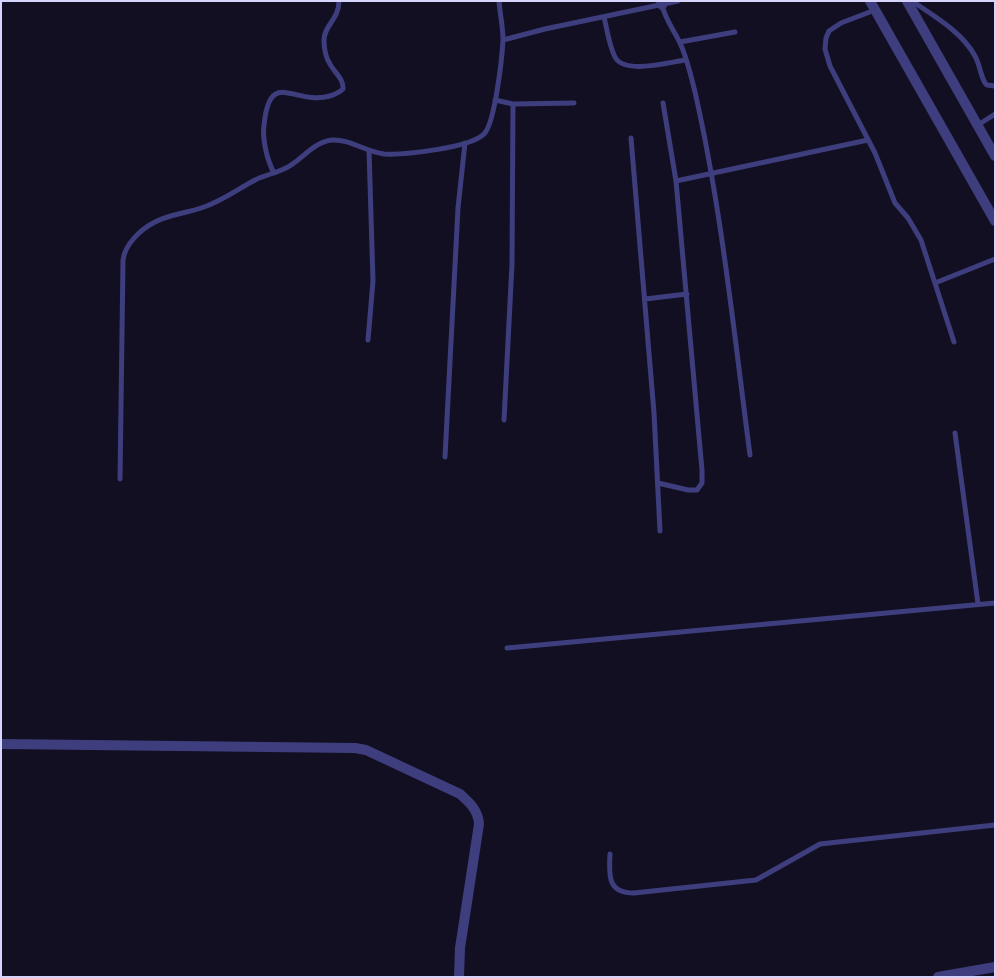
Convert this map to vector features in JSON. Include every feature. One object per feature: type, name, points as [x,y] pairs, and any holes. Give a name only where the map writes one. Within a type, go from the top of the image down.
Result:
[{"type":"street","points":[[907,1],[995,156]]},
{"type":"street","points":[[873,6],[995,221]]},
{"type":"street","points":[[1,744],[336,746],[355,748],[366,750],[460,794],[477,812],[479,824],[460,948],[459,977]]},
{"type":"street","points":[[938,977],[995,967]]},
{"type":"lane","points":[[274,172],[269,160],[263,128],[267,103],[270,97],[275,94],[286,92],[303,97],[321,98],[337,94],[343,89],[341,80],[330,64],[324,40],[328,27],[338,13],[339,1]]},
{"type":"lane","points":[[120,479],[124,252],[143,230],[154,222],[214,203],[257,179],[287,168],[323,142],[340,140],[382,154],[400,154],[444,148],[475,140],[487,130],[495,100],[502,40],[498,1]]},
{"type":"lane","points":[[502,40],[661,3],[678,1]]},
{"type":"lane","points":[[912,1],[941,20],[958,35],[975,56],[985,83],[995,86]]},
{"type":"lane","points":[[661,3],[666,18],[680,42],[686,60],[711,174],[750,455]]},
{"type":"lane","points":[[873,6],[829,31],[826,38],[825,49],[830,66],[868,140],[895,203],[908,218],[920,240],[954,342]]},
{"type":"lane","points":[[604,17],[615,57],[624,65],[640,66],[686,60]]},
{"type":"lane","points":[[680,42],[735,32]]},
{"type":"lane","points":[[495,100],[513,104],[574,103]]},
{"type":"lane","points":[[658,483],[693,491],[698,490],[702,483],[687,294],[676,181],[663,103]]},
{"type":"lane","points":[[504,420],[512,264],[513,104]]},
{"type":"lane","points":[[978,125],[995,114]]},
{"type":"lane","points":[[631,138],[645,299],[660,532]]},
{"type":"lane","points":[[676,181],[868,140]]},
{"type":"lane","points":[[445,458],[458,208],[465,143]]},
{"type":"lane","points":[[368,340],[373,281],[369,150]]},
{"type":"lane","points":[[934,283],[995,259]]},
{"type":"lane","points":[[645,299],[687,294]]},
{"type":"lane","points":[[955,433],[978,604]]},
{"type":"lane","points":[[507,648],[995,603]]},
{"type":"lane","points":[[610,854],[609,873],[611,880],[618,891],[623,893],[634,893],[756,880],[820,844],[995,825]]}]
